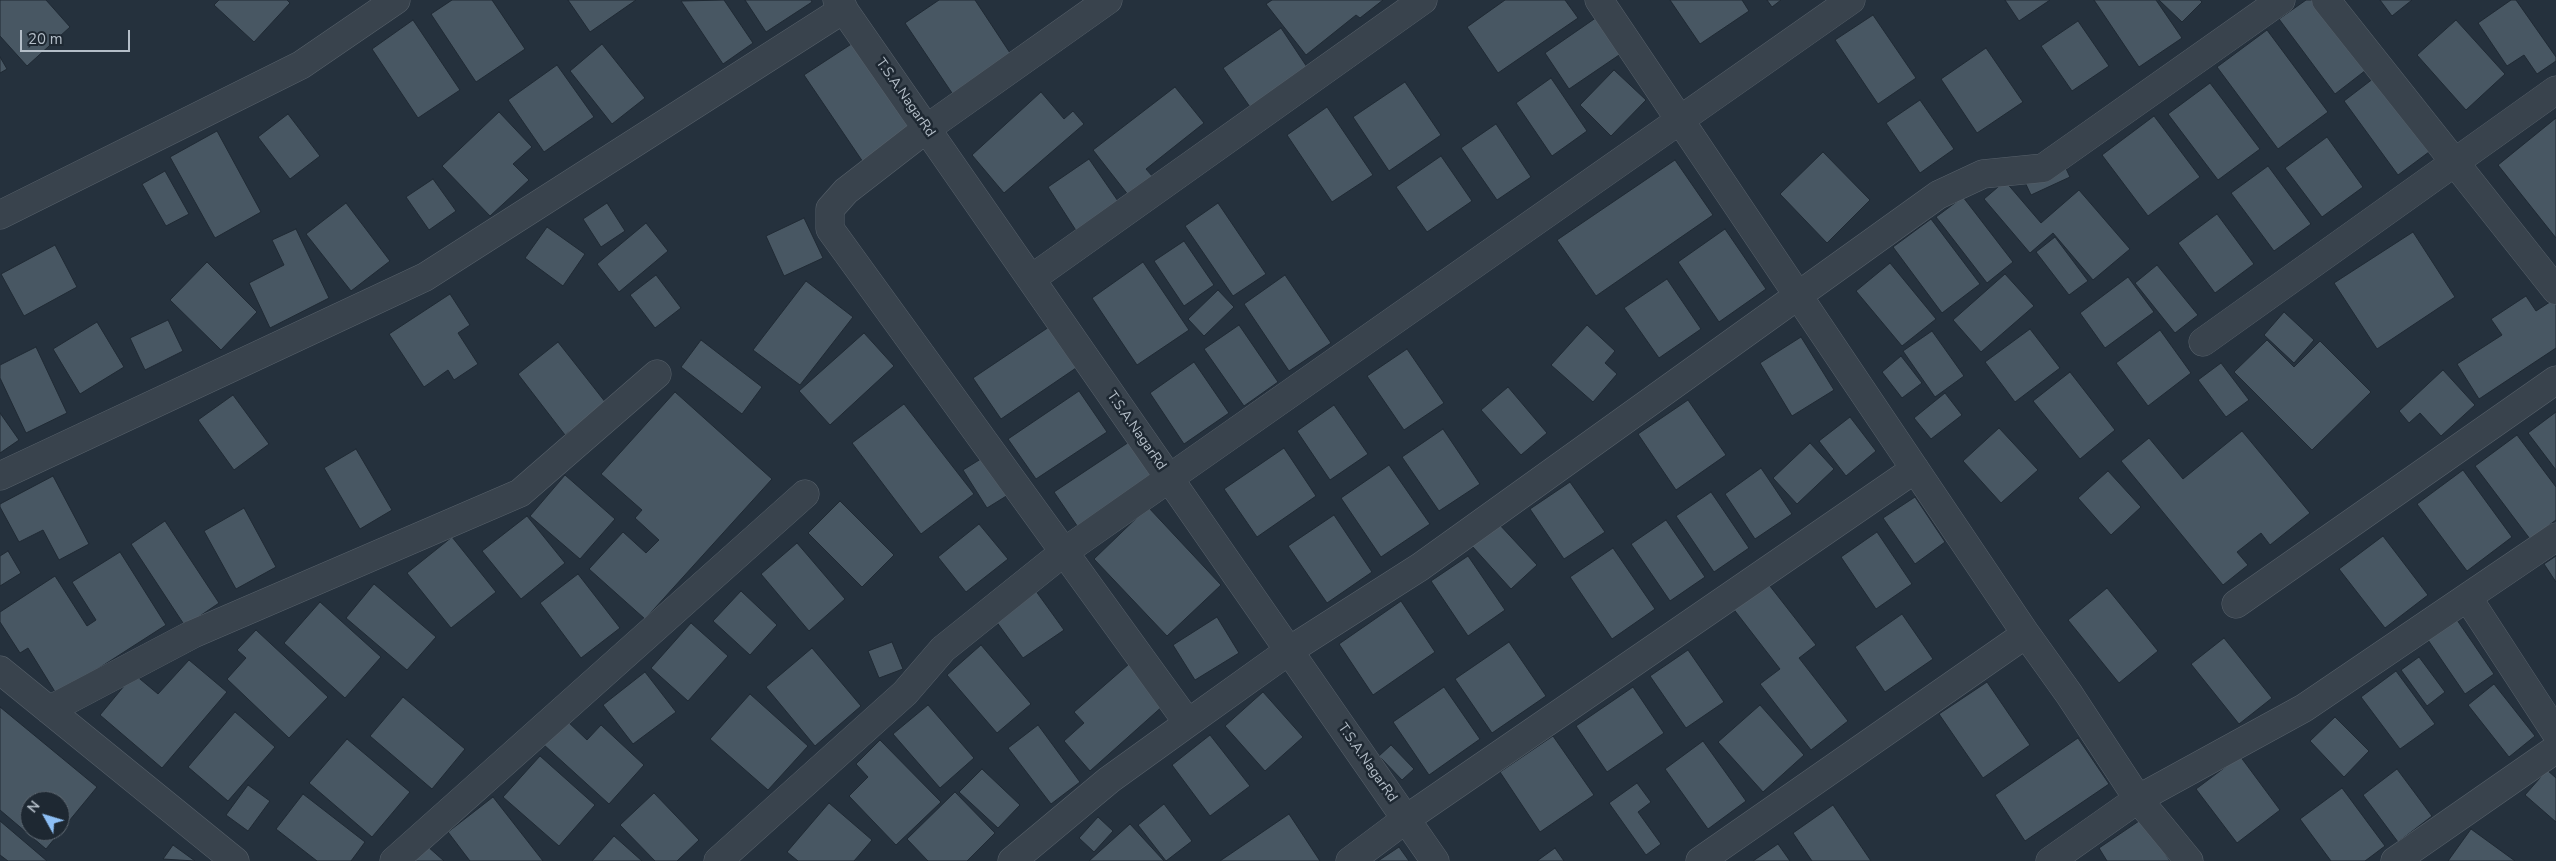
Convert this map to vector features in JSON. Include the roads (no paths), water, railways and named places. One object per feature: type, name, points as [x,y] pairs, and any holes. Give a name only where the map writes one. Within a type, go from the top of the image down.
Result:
[{"type":"street","points":[[0,215],[301,65],[396,0]]},
{"type":"street","points":[[1108,0],[926,129],[846,191],[830,210],[830,229],[1188,723]]},
{"type":"street","points":[[1031,279],[1423,0]]},
{"type":"street","points":[[1599,0],[2026,634],[2069,694],[2138,799],[2189,861]]},
{"type":"street","points":[[718,861],[905,693],[943,649],[1064,552],[1170,480],[1851,0]]},
{"type":"street","points":[[1012,861],[1109,780],[1188,723],[1290,650],[1420,567],[1938,195],[1983,174],[2043,168],[2281,0]]},
{"type":"street","points":[[2326,0],[2556,290]]},
{"type":"street","points":[[0,476],[424,277],[840,5]]},
{"type":"street","name":"T.S.A.NagarRd","points":[[840,5],[1435,861]]},
{"type":"street","points":[[2203,342],[2556,90]]},
{"type":"street","points":[[50,710],[193,634],[520,493],[657,374]]},
{"type":"street","points":[[2236,604],[2556,380]]},
{"type":"street","points":[[1350,861],[1406,819],[1915,469]]},
{"type":"street","points":[[394,861],[805,494]]},
{"type":"street","points":[[2050,861],[2138,799],[2304,708],[2556,537]]},
{"type":"street","points":[[2468,598],[2556,733]]},
{"type":"street","points":[[1700,861],[2026,634]]},
{"type":"street","points":[[0,670],[235,861]]},
{"type":"street","points":[[2395,861],[2556,749]]}]
